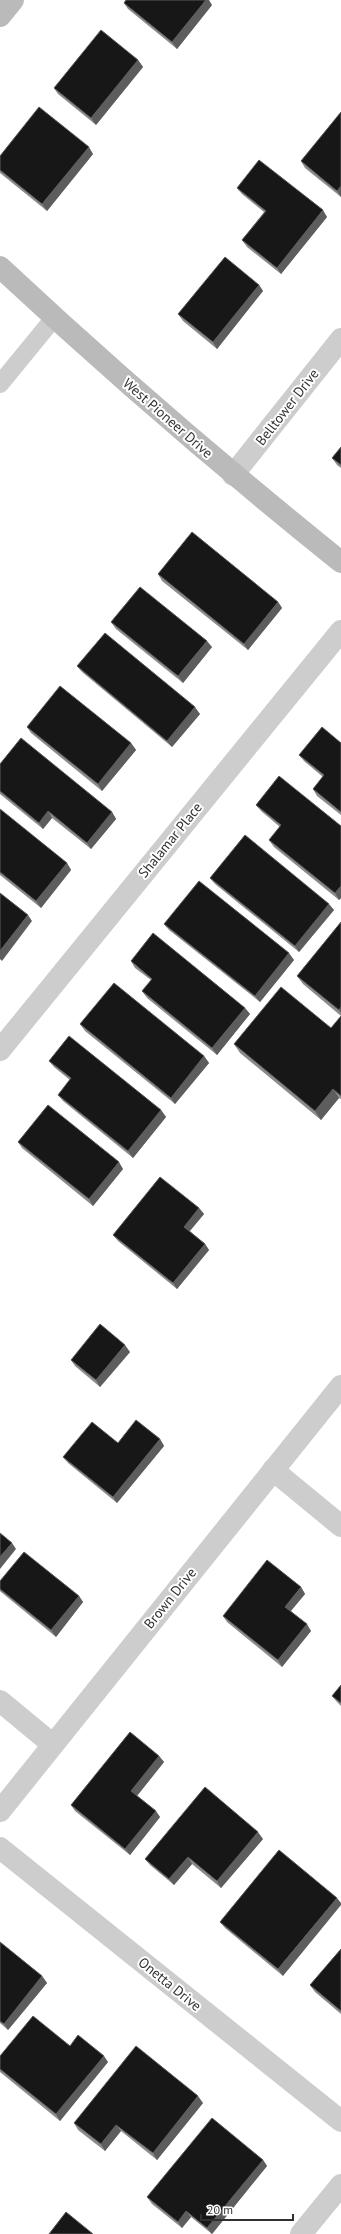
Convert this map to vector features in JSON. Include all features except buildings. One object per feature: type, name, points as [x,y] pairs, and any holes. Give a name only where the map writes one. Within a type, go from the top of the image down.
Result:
[{"type":"main road","points":[[0,16],[13,0]]},
{"type":"main road","name":"West Pioneer Drive","points":[[0,267],[54,318],[233,475],[341,562]]},
{"type":"street","name":"Belltower Drive","points":[[233,475],[341,339]]},
{"type":"street","name":"Shalamar Place","points":[[0,1050],[341,631]]},
{"type":"street","name":"Brown Drive","points":[[0,1810],[341,1386]]},
{"type":"street","points":[[273,1470],[341,1526]]},
{"type":"street","points":[[0,1701],[52,1744]]},
{"type":"street","name":"Onetta Drive","points":[[0,1848],[341,2121]]},
{"type":"street","points":[[301,2234],[341,2185]]},
{"type":"lane","points":[[0,384],[54,318]]}]
